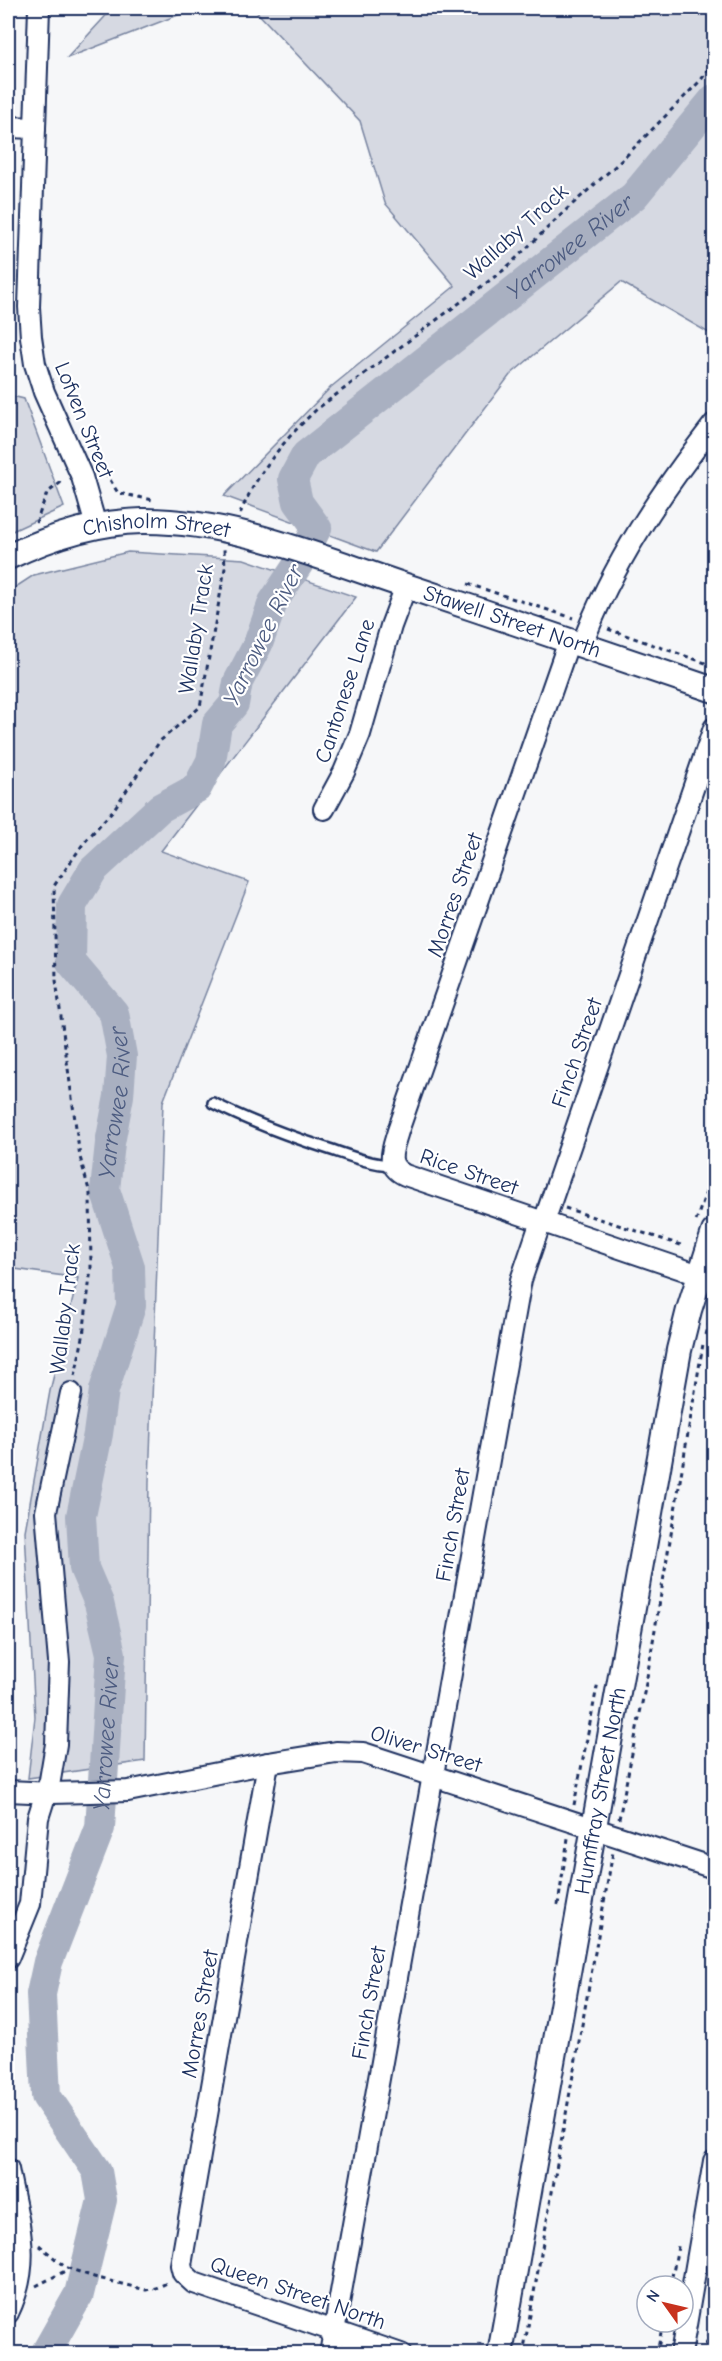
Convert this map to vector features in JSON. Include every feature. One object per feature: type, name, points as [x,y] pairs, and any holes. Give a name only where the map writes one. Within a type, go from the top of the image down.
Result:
[{"type":"street","name":"Lofven Street","points":[[39,8],[29,307],[30,337],[35,364],[44,392],[80,471],[91,502],[96,526]]},
{"type":"street","points":[[8,127],[35,128]]},
{"type":"street","name":"Morres Street","points":[[392,1165],[391,1156],[398,1131],[576,643],[603,596],[622,556],[714,424]]},
{"type":"street","name":"Chisholm Street","points":[[8,557],[48,539],[96,526],[131,522],[234,520],[278,544],[315,555]]},
{"type":"street","name":"Stawell Street North","points":[[315,555],[714,690]]},
{"type":"street","name":"Cantonese Lane","points":[[324,809],[344,772],[360,734],[391,626],[406,586]]},
{"type":"street","name":"Finch Street","points":[[330,2354],[521,1280],[714,728]]},
{"type":"street","name":"Rice Street","points":[[392,1165],[405,1175],[707,1277]]},
{"type":"street","name":"Humffray Street North","points":[[500,2354],[605,1831],[679,1350],[707,1277],[705,1228]]},
{"type":"street","points":[[8,1958],[30,1904],[38,1818],[46,1793],[56,1744],[59,1662],[46,1512],[71,1394]]},
{"type":"street","name":"Oliver Street","points":[[8,1791],[110,1793],[149,1788],[268,1763],[351,1751],[377,1756],[434,1774],[714,1868]]},
{"type":"street","name":"Morres Street","points":[[183,2273],[180,2257],[268,1763]]},
{"type":"street","points":[[681,2354],[714,2161]]},
{"type":"street","points":[[8,2169],[19,2226],[22,2268],[11,2307]]},
{"type":"street","name":"Queen Street North","points":[[183,2273],[194,2283],[401,2354]]},
{"type":"lane","name":"Rice Street","points":[[213,1102],[241,1117],[313,1143],[371,1163],[392,1165]]},
{"type":"path","name":"Wallaby Track","points":[[71,1394],[83,1337],[91,1268],[90,1194],[80,1157],[56,980],[54,886],[83,844],[114,810],[160,741],[200,707],[225,568],[224,541],[266,466],[296,429],[317,409],[505,268],[631,151],[701,80],[714,61]]},
{"type":"path","points":[[36,524],[49,490],[98,460],[118,494],[157,500]]},
{"type":"path","points":[[705,1228],[714,1169]]},
{"type":"path","points":[[564,1207],[684,1246]]},
{"type":"path","points":[[523,2354],[605,1831],[650,1659],[703,1346],[714,1305]]},
{"type":"path","points":[[19,2226],[52,2258],[68,2269],[132,2288],[151,2290],[163,2286],[183,2273]]},
{"type":"path","points":[[672,2274],[679,2242]]},
{"type":"path","points":[[11,2307],[49,2277],[68,2269]]},
{"type":"path","points":[[704,2354],[714,2308]]},
{"type":"path","points":[[657,2354],[661,2334]]},
{"type":"shaded area","points":[[113,8],[196,8],[67,58]]},
{"type":"shaded area","points":[[253,8],[714,8],[714,336],[621,282],[510,375],[376,552],[224,496],[331,387],[455,286],[385,203],[360,121]]},
{"type":"shaded area","points":[[8,395],[24,399],[64,507],[8,533]]},
{"type":"shaded area","points":[[128,552],[244,559],[356,597],[161,851],[249,882],[163,1102],[149,1481],[145,1761],[28,1778],[35,1717],[25,1531],[50,1391],[78,1278],[8,1268],[8,592],[34,575]]},
{"type":"waterway","name":"Yarrowee River","points":[[45,2354],[79,2294],[102,2200],[97,2171],[46,2096],[41,1994],[48,1962],[100,1828],[111,1654],[99,1603],[84,1568],[81,1516],[98,1434],[104,1390],[131,1306],[130,1267],[105,1190],[110,1143],[119,1096],[122,1056],[114,1013],[71,962],[72,905],[93,870],[160,808],[197,788],[211,761],[217,724],[234,704],[238,682],[258,644],[273,602],[299,563],[317,528],[298,502],[293,479],[306,455],[634,196],[714,99]]}]
